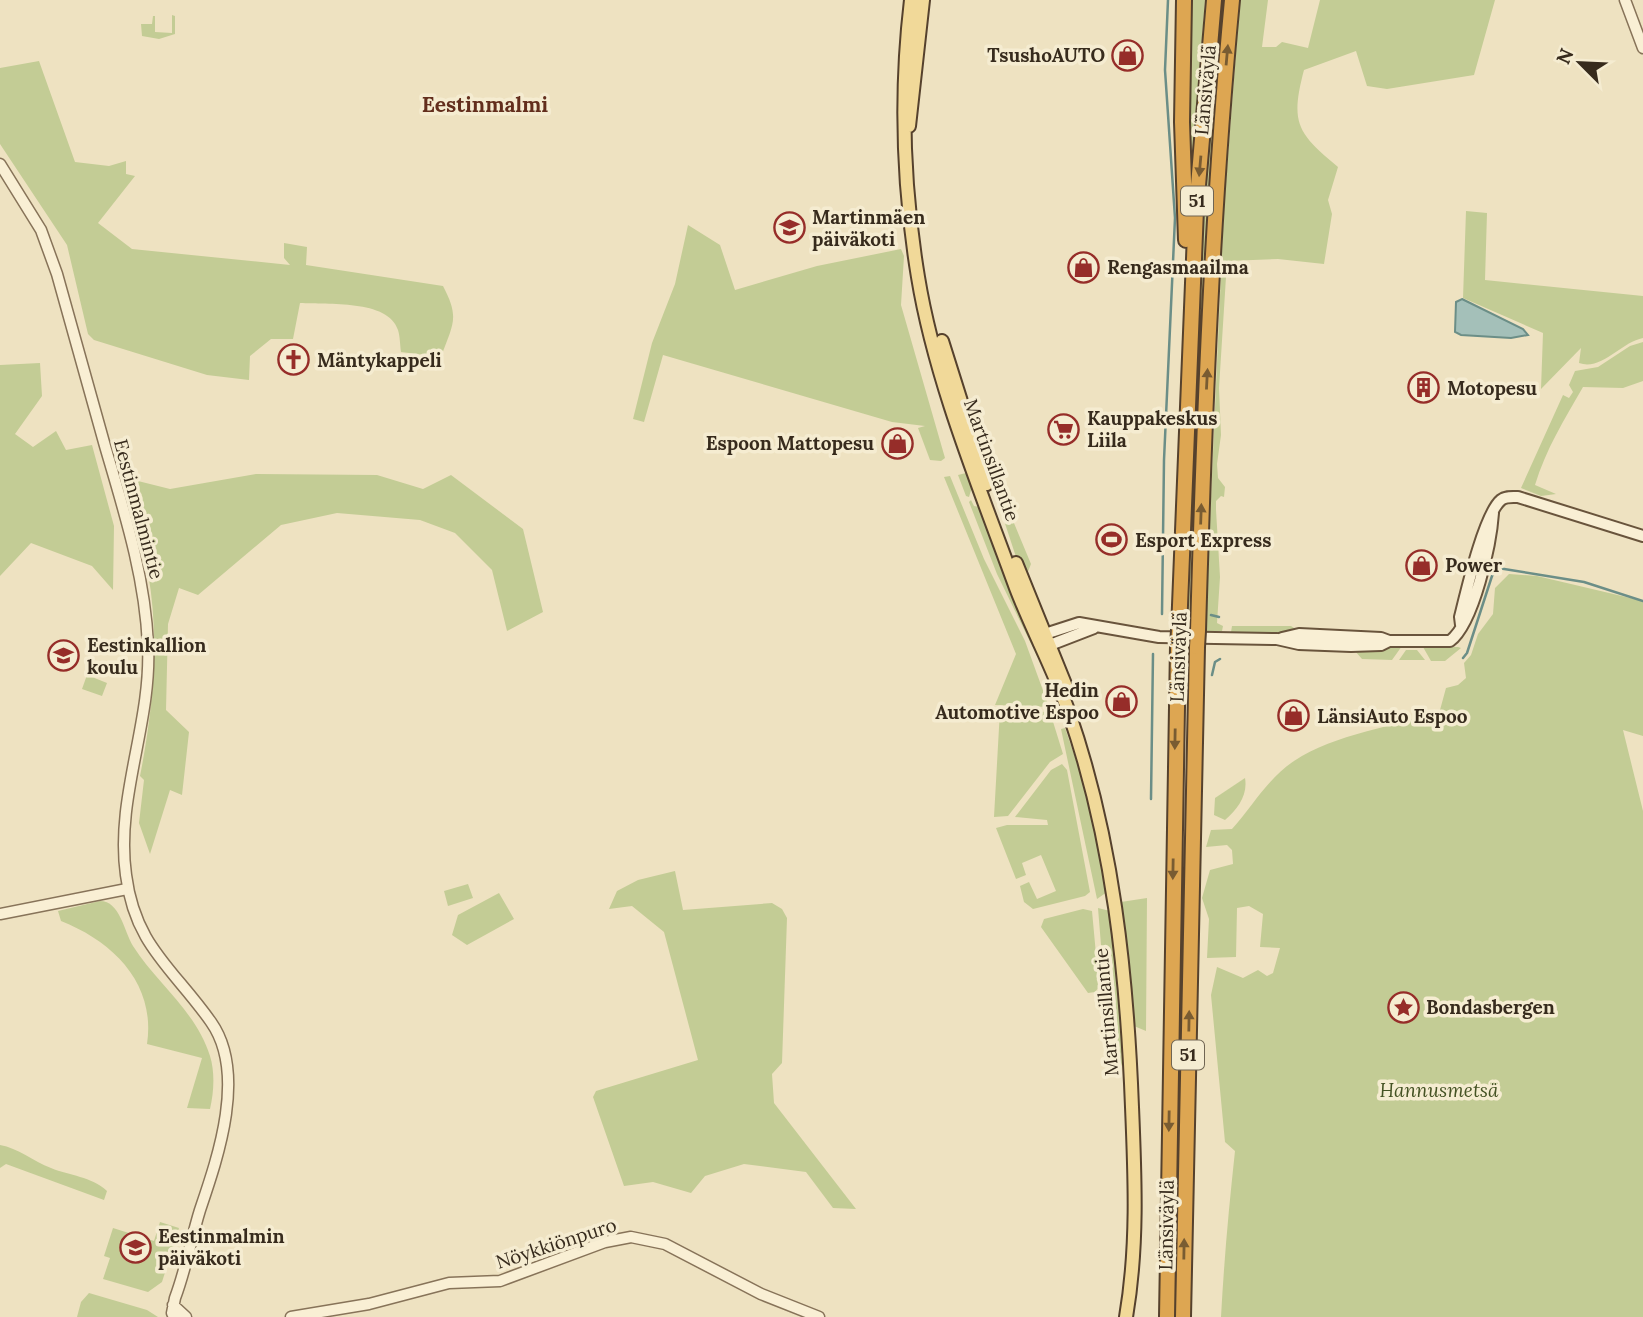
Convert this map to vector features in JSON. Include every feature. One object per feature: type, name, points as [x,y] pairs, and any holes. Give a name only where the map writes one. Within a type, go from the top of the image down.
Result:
[{"type":"highway","points":[[1186,0],[1181,95],[1186,231],[1182,368],[1187,402]]},
{"type":"highway","name":"Länsiväylä","points":[[1167,1317],[1178,646],[1196,209],[1213,0]]},
{"type":"highway","name":"Länsiväylä","points":[[1183,1317],[1197,647],[1212,279],[1222,108],[1232,0]]},
{"type":"main road","name":"Martinsillantie","points":[[911,0],[904,81],[909,210],[916,257],[924,273],[959,401],[1011,553],[1066,688],[1068,709],[1103,834],[1127,1009],[1136,1223],[1126,1317]]},
{"type":"main road","name":"Martinsillantie","points":[[906,144],[923,0]]},
{"type":"main road","points":[[1045,641],[1094,628],[1158,637],[1278,639],[1299,644],[1351,646],[1381,645],[1389,641],[1447,642],[1454,639],[1467,619],[1490,540],[1493,513],[1501,500],[1518,497],[1643,536]]},
{"type":"street","points":[[1625,0],[1643,48]]},
{"type":"street","name":"Eestinmalmintie","points":[[0,164],[41,230],[57,274],[141,579],[149,647],[148,681],[126,818],[124,847],[127,889],[137,922],[150,948],[212,1023],[226,1068],[226,1112],[221,1146],[173,1305],[174,1317]]},
{"type":"street","points":[[0,914],[127,889]]},
{"type":"street","name":"Nöykkiönpuro","points":[[291,1317],[369,1304],[449,1283],[500,1281],[605,1242],[631,1237],[665,1244],[761,1294],[818,1317]]},
{"type":"street","points":[[173,1305],[186,1317]]},
{"type":"green space","points":[[1192,0],[1205,0],[1191,176],[1187,51]]},
{"type":"green space","points":[[1219,0],[1224,0],[1201,323],[1189,624],[1184,623],[1204,179]]},
{"type":"green space","points":[[1240,0],[1268,0],[1262,47],[1276,47],[1282,42],[1308,48],[1320,0],[1495,0],[1474,75],[1387,89],[1367,86],[1356,51],[1304,70],[1298,103],[1300,126],[1313,145],[1338,167],[1328,200],[1332,214],[1324,264],[1278,259],[1227,261],[1219,388],[1221,435],[1217,464],[1218,478],[1225,487],[1224,497],[1221,496],[1216,501],[1220,577],[1217,623],[1223,626],[1222,631],[1205,631],[1224,207]]},
{"type":"green space","points":[[172,15],[175,16],[175,34],[159,39],[142,36],[141,24],[152,24],[153,16],[155,32],[172,33]]},
{"type":"green space","points":[[39,61],[75,162],[109,166],[126,161],[126,174],[135,176],[98,223],[132,249],[290,265],[284,258],[284,243],[307,247],[306,265],[443,286],[452,306],[453,321],[441,357],[401,352],[398,330],[392,320],[370,308],[340,304],[300,303],[293,339],[271,339],[250,356],[249,380],[207,375],[94,340],[88,334],[67,245],[0,144],[0,68]]},
{"type":"green space","points":[[1466,211],[1487,213],[1485,280],[1643,296],[1643,338],[1596,363],[1579,363],[1581,348],[1541,389],[1543,333],[1463,298]]},
{"type":"green space","points":[[688,225],[720,245],[735,290],[817,266],[901,249],[904,256],[901,305],[945,458],[941,461],[930,460],[918,428],[925,426],[892,422],[663,355],[644,422],[633,419],[652,343],[675,284]]},
{"type":"green space","points":[[1643,342],[1643,381],[1623,388],[1583,387],[1569,411],[1550,447],[1535,485],[1556,494],[1541,496],[1521,488],[1563,395],[1569,398],[1573,392],[1569,385],[1575,371],[1598,367],[1630,346]]},
{"type":"green space","points":[[40,363],[42,396],[15,434],[33,447],[56,431],[66,450],[92,445],[114,526],[113,590],[92,566],[31,543],[0,576],[0,365]]},
{"type":"green space","points":[[995,466],[1001,467],[999,487],[1031,564],[1027,574],[1017,560],[990,478]]},
{"type":"green space","points":[[966,473],[972,487],[969,497],[966,496],[958,475]]},
{"type":"green space","points":[[256,474],[377,475],[423,489],[451,475],[523,529],[543,612],[507,631],[492,570],[455,533],[420,520],[337,513],[281,525],[198,595],[179,588],[168,624],[166,710],[189,732],[182,795],[170,790],[150,854],[139,823],[144,780],[140,776],[153,675],[154,623],[148,573],[126,478],[170,489]]},
{"type":"green space","points":[[950,476],[984,559],[1025,641],[1049,707],[995,705],[1016,654],[944,477]]},
{"type":"green space","points":[[971,500],[974,506],[980,507],[1043,660],[1037,656],[997,574],[969,502]]},
{"type":"green space","name":"Hannusmetsä","points":[[1509,574],[1537,576],[1643,601],[1643,736],[1623,730],[1643,811],[1643,1317],[1221,1317],[1235,1151],[1225,1142],[1211,995],[1217,967],[1243,978],[1258,970],[1267,976],[1273,973],[1280,948],[1260,947],[1263,914],[1249,906],[1237,908],[1236,957],[1207,958],[1209,919],[1202,898],[1210,870],[1233,864],[1232,850],[1227,845],[1206,847],[1211,830],[1232,829],[1276,776],[1310,752],[1346,737],[1440,710],[1446,688],[1458,685],[1466,678],[1464,663],[1471,655],[1478,634],[1493,614],[1495,588]]},
{"type":"green space","points":[[1232,626],[1291,626],[1297,630],[1280,633],[1231,632]]},
{"type":"green space","points":[[1402,646],[1392,660],[1362,659],[1355,651],[1355,649]]},
{"type":"green space","points":[[1423,647],[1461,648],[1445,661],[1431,661]]},
{"type":"green space","points":[[1406,650],[1417,650],[1425,660],[1399,660]]},
{"type":"green space","points":[[1183,655],[1188,655],[1183,761]]},
{"type":"green space","points":[[87,675],[107,683],[102,696],[82,689]]},
{"type":"green space","points":[[1000,710],[1050,712],[1063,754],[1050,762],[1008,816],[994,817]]},
{"type":"green space","points":[[1065,728],[1091,804],[1107,892],[1097,899],[1061,729]]},
{"type":"green space","points":[[1062,764],[1067,770],[1090,892],[1085,896],[1033,909],[1024,902],[1020,886],[1029,882],[1037,899],[1056,891],[1041,855],[1022,863],[1026,875],[1016,879],[996,828],[1007,825],[1048,825],[1047,820],[1015,817],[1051,770]]},
{"type":"green space","points":[[1245,778],[1243,796],[1234,811],[1225,820],[1214,815],[1215,798]]},
{"type":"green space","points":[[1181,812],[1176,1317],[1172,1317]]},
{"type":"green space","points":[[675,871],[683,910],[772,903],[782,909],[787,918],[782,1063],[772,1074],[774,1103],[856,1209],[833,1208],[806,1172],[744,1164],[705,1176],[691,1193],[653,1182],[624,1186],[593,1097],[596,1091],[698,1060],[664,932],[632,906],[609,909],[617,891],[638,880]]},
{"type":"green space","points":[[468,884],[473,898],[448,906],[444,891]]},
{"type":"green space","points":[[499,893],[514,919],[467,945],[452,935],[458,915]]},
{"type":"green space","points":[[1147,898],[1146,1031],[1134,1026],[1121,902]]},
{"type":"green space","points":[[100,901],[107,902],[117,911],[133,946],[186,1011],[204,1040],[213,1069],[210,1109],[187,1108],[202,1058],[147,1044],[145,1002],[138,984],[127,968],[114,953],[98,941],[61,921],[58,911]]},
{"type":"green space","points":[[1098,908],[1110,911],[1121,1000],[1122,1066],[1107,1019]]},
{"type":"green space","points":[[1083,909],[1092,911],[1099,987],[1095,992],[1088,993],[1041,927],[1044,919]]},
{"type":"green space","points":[[0,1145],[51,1168],[94,1182],[107,1191],[104,1200],[6,1164],[0,1168]]},
{"type":"green space","points":[[160,1222],[179,1228],[162,1282],[148,1292],[103,1279],[110,1258],[104,1256],[113,1228],[154,1241]]},
{"type":"green space","points":[[89,1293],[147,1310],[158,1317],[77,1317],[81,1302]]},
{"type":"water","points":[[1462,299],[1523,329],[1528,335],[1511,338],[1461,335],[1455,332],[1456,302]]},
{"type":"waterway","points":[[1162,614],[1164,460],[1175,218],[1165,70],[1168,0]]},
{"type":"waterway","points":[[1463,658],[1467,653],[1492,576],[1498,568],[1584,582],[1643,601]]},
{"type":"waterway","points":[[1211,615],[1219,617]]},
{"type":"waterway","points":[[1151,799],[1153,654]]},
{"type":"waterway","points":[[1212,675],[1215,662],[1220,659]]},
{"type":"place","name":"TsushoAUTO","points":[[1128,55]]},
{"type":"place","name":"Martinmäen päiväkoti","points":[[789,228]]},
{"type":"place","name":"Rengasmaailma","points":[[1084,267]]},
{"type":"place","name":"Mäntykappeli","points":[[294,360]]},
{"type":"place","name":"Motopesu","points":[[1424,388]]},
{"type":"place","name":"Kauppakeskus Liila","points":[[1064,429]]},
{"type":"place","name":"Espoon Mattopesu","points":[[897,443]]},
{"type":"place","name":"Esport Express","points":[[1112,540]]},
{"type":"place","name":"Power","points":[[1422,565]]},
{"type":"place","name":"Eestinkallion koulu","points":[[64,656]]},
{"type":"place","name":"Hedin Automotive Espoo","points":[[1122,701]]},
{"type":"place","name":"LänsiAuto Espoo","points":[[1294,716]]},
{"type":"place","name":"Bondasbergen","points":[[1403,1007]]},
{"type":"place","name":"Eestinmalmin päiväkoti","points":[[135,1247]]},
{"type":"district","name":"Eestinmalmi","points":[[485,105]]}]
